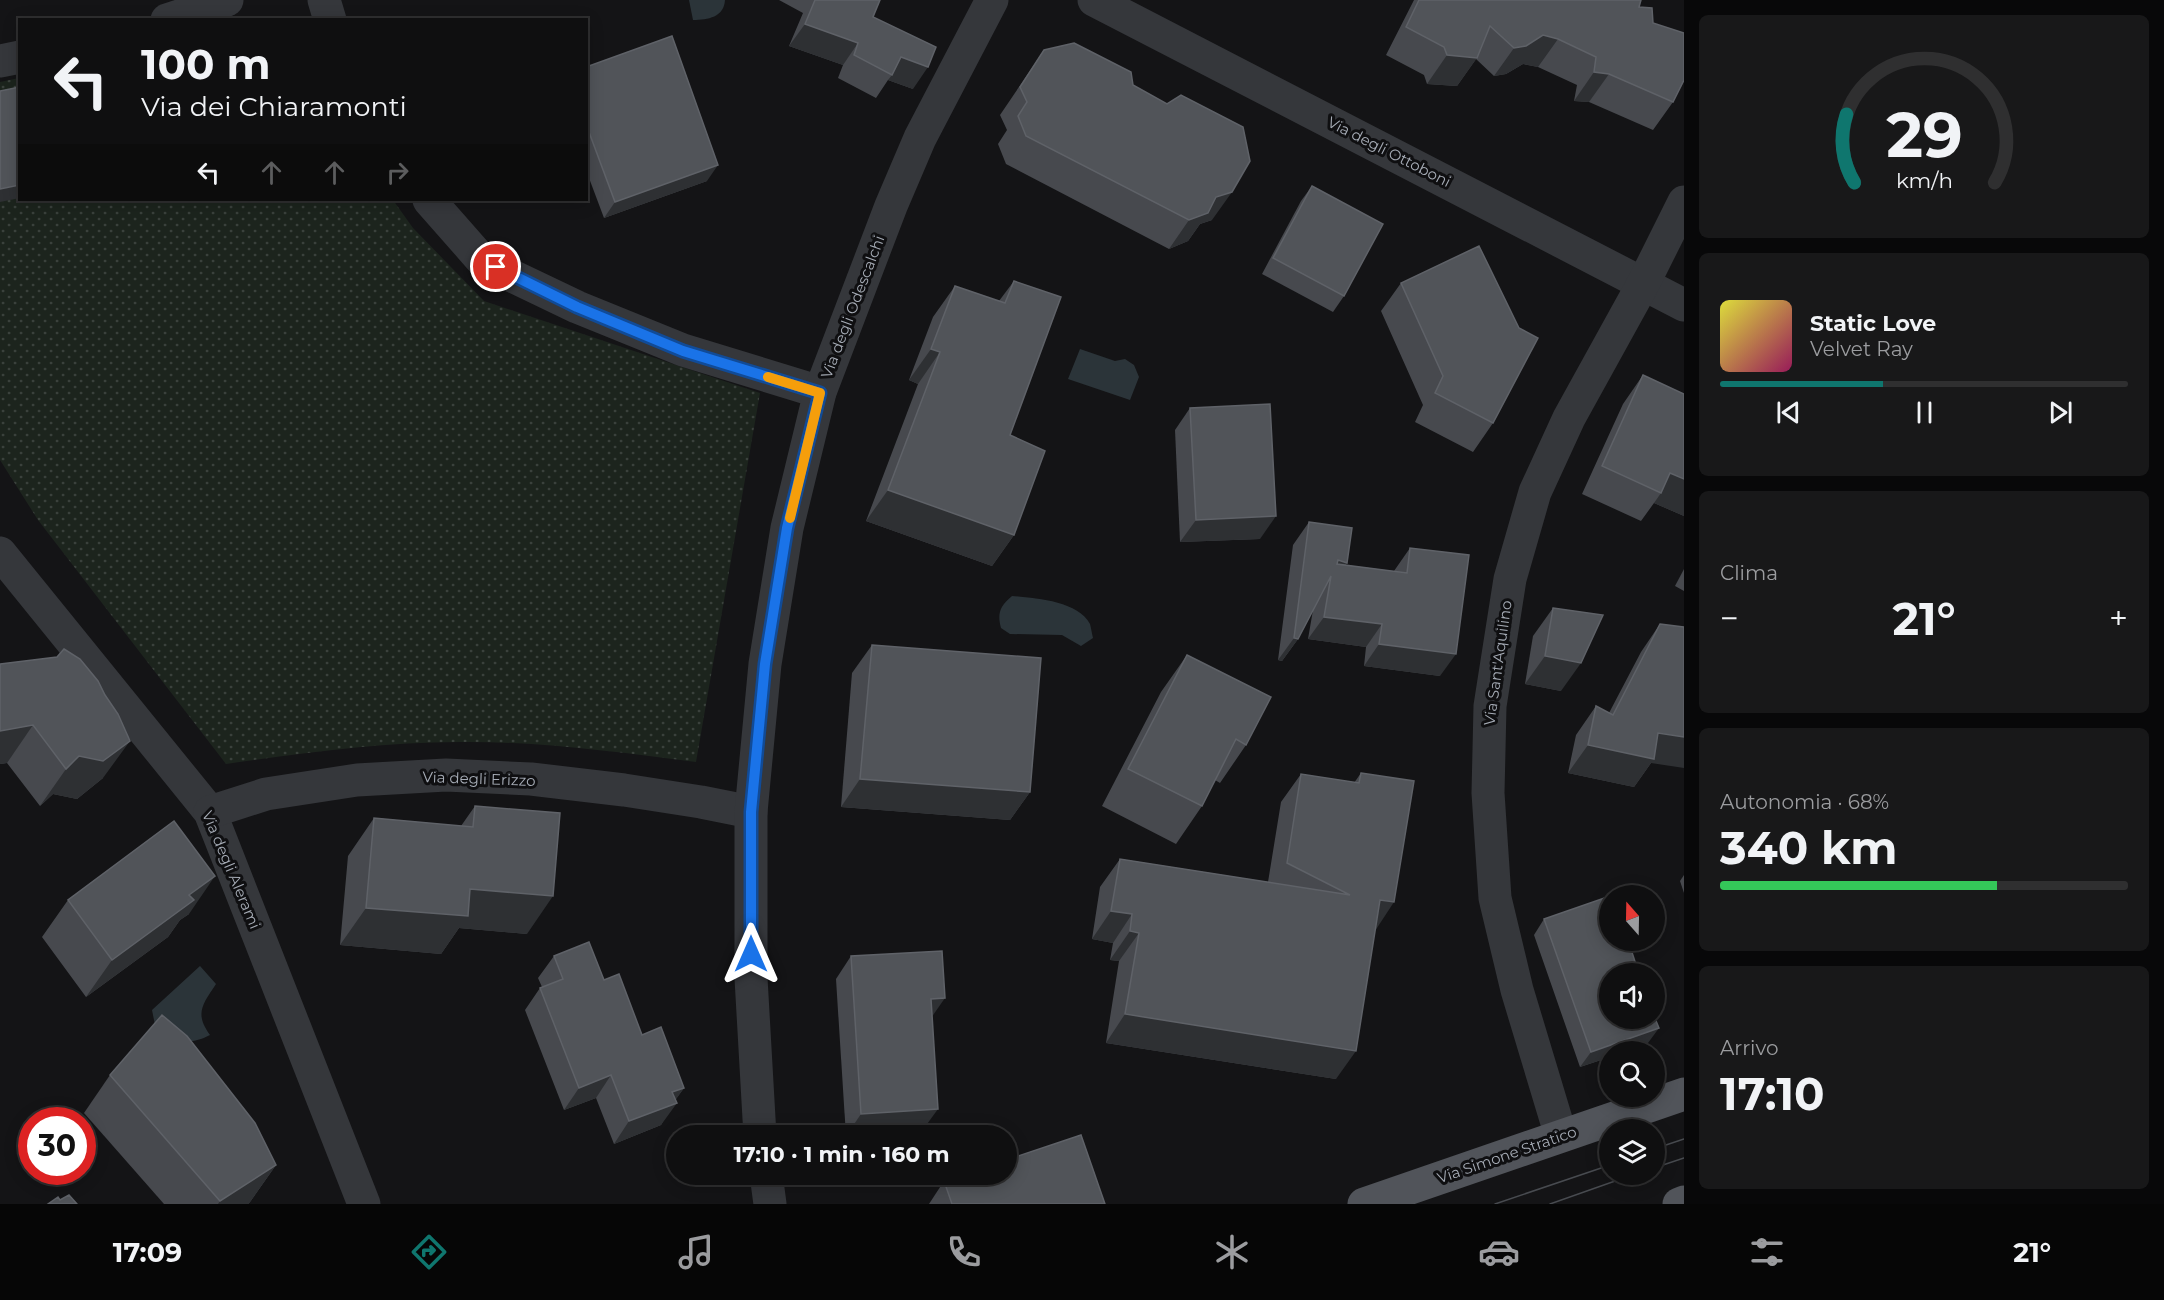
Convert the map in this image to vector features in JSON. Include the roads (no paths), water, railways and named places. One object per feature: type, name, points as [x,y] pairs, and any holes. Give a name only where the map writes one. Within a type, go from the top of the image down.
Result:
[{"type":"main road","name":"Via Simone Stratico","points":[[1364,1204],[1684,1094]]},
{"type":"main road","points":[[1679,1204],[1684,1202]]},
{"type":"street","points":[[173,18],[227,0]]},
{"type":"street","points":[[324,0],[329,18]]},
{"type":"street","name":"Via degli Odescalchi","points":[[759,1125],[751,978],[751,812],[765,664],[784,551],[820,393],[891,206],[920,138],[992,0]]},
{"type":"street","name":"Via degli Ottoboni","points":[[1094,0],[1684,305]]},
{"type":"street","points":[[0,61],[18,57]]},
{"type":"street","points":[[430,201],[480,258],[512,276],[577,307],[683,351],[820,393]]},
{"type":"street","name":"Via Sant'Aquilino","points":[[1561,1136],[1517,990],[1495,897],[1488,793],[1490,706],[1510,579],[1535,492],[1569,418],[1644,284],[1684,202]]},
{"type":"street","name":"Via degli Alerami","points":[[0,553],[210,812],[364,1204]]},
{"type":"street","name":"Via degli Erizzo","points":[[210,812],[266,794],[335,783],[447,775],[531,779],[624,790],[751,812]]},
{"type":"street","points":[[767,1185],[770,1204]]},
{"type":"tram line","points":[[1665,1145],[1684,1139]]},
{"type":"tram line","points":[[1665,1164],[1684,1158]]},
{"type":"tram line","points":[[1495,1204],[1599,1169]]},
{"type":"tram line","points":[[1550,1204],[1604,1185]]}]
